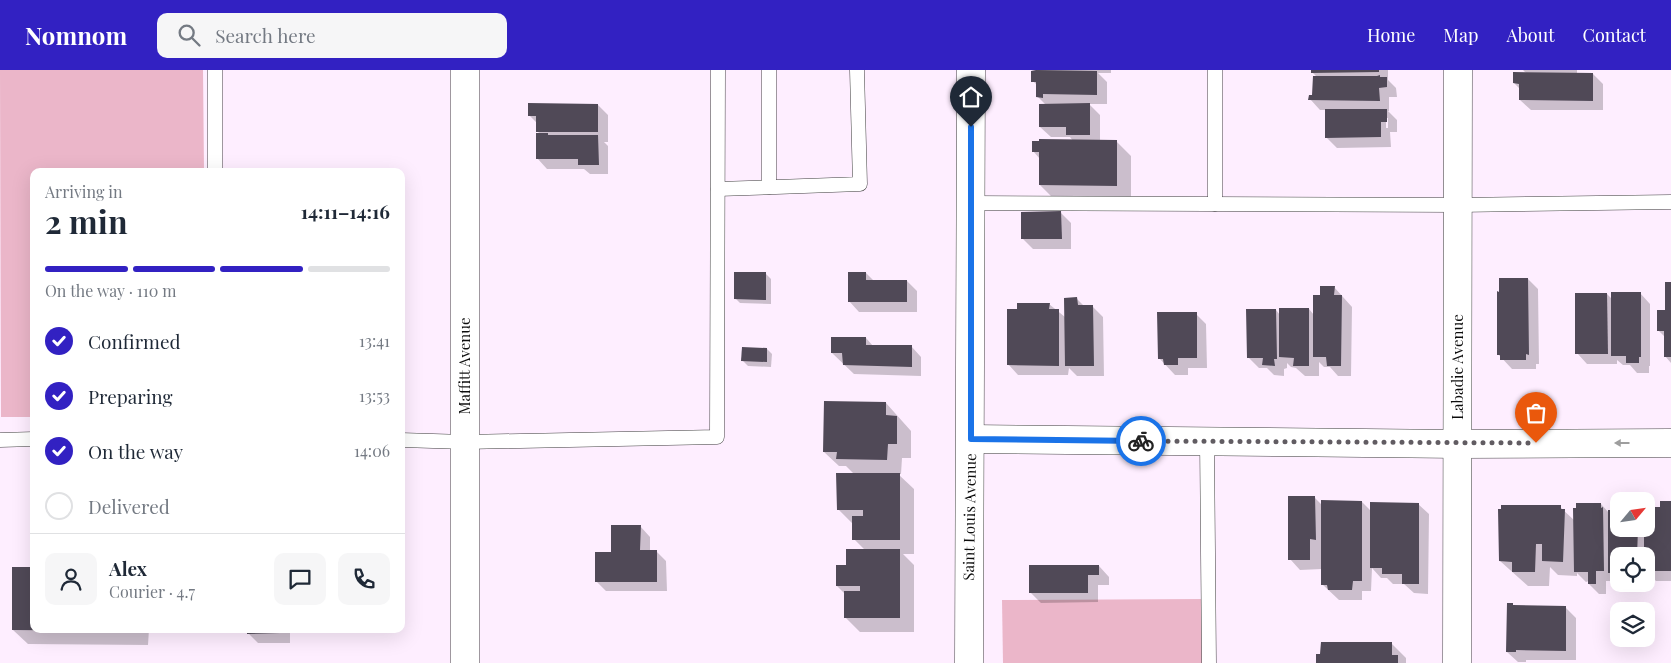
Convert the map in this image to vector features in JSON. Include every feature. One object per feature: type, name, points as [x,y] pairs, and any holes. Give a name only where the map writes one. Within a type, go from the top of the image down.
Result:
[{"type":"street","name":"Maffitt Avenue","points":[[465,70],[465,663]]},
{"type":"street","name":"Saint Louis Avenue","points":[[969,663],[971,70]]},
{"type":"street","name":"Labadie Avenue","points":[[1457,663],[1458,70]]},
{"type":"street","points":[[971,439],[1458,444],[1671,443]]},
{"type":"lane","points":[[215,70],[215,168]]},
{"type":"lane","points":[[405,440],[465,442],[717,437],[718,70]]},
{"type":"lane","points":[[769,70],[769,187]]},
{"type":"lane","points":[[718,189],[860,184],[857,70]]},
{"type":"lane","points":[[1215,70],[1215,204]]},
{"type":"lane","points":[[971,203],[1458,205],[1671,202]]},
{"type":"lane","points":[[0,440],[30,439]]},
{"type":"lane","points":[[1207,441],[1208,663]]},
{"type":"shaded area","points":[[0,70],[203,70],[204,168],[30,168],[30,417],[1,417]]},
{"type":"shaded area","points":[[1203,599],[1203,663],[1003,663],[1002,600]]},
{"type":"building","points":[[1311,70],[1379,70],[1379,72],[1311,73]]},
{"type":"building","points":[[1031,71],[1097,71],[1097,95],[1043,94],[1043,98],[1036,97],[1036,82],[1031,82]]},
{"type":"building","points":[[1513,72],[1593,73],[1593,101],[1519,100],[1519,84],[1513,83]]},
{"type":"building","points":[[1380,75],[1380,77],[1387,77],[1387,87],[1379,88],[1380,101],[1308,100],[1309,95],[1312,95],[1313,76]]},
{"type":"building","points":[[528,103],[598,104],[598,132],[536,132],[536,116],[528,116]]},
{"type":"building","points":[[1090,103],[1090,135],[1066,135],[1066,127],[1039,127],[1039,104]]},
{"type":"building","points":[[1325,109],[1387,109],[1387,122],[1381,122],[1381,137],[1325,138]]},
{"type":"building","points":[[536,133],[548,133],[548,135],[598,135],[599,165],[578,165],[578,159],[536,159]]},
{"type":"building","points":[[1039,139],[1117,140],[1117,186],[1039,185],[1039,152],[1032,152],[1032,141],[1039,141]]},
{"type":"building","points":[[1061,211],[1062,239],[1021,239],[1021,212]]},
{"type":"building","points":[[734,272],[766,272],[766,300],[734,299]]},
{"type":"building","points":[[848,272],[866,272],[866,280],[907,280],[907,302],[848,302]]},
{"type":"building","points":[[1499,278],[1528,278],[1529,355],[1526,354],[1526,360],[1500,360],[1500,355],[1497,355],[1497,291],[1499,292]]},
{"type":"building","points":[[1665,282],[1671,282],[1671,357],[1664,357],[1664,331],[1657,331],[1657,310],[1665,310]]},
{"type":"building","points":[[1320,286],[1335,286],[1334,295],[1342,295],[1341,366],[1327,366],[1326,357],[1313,357],[1313,295],[1320,295]]},
{"type":"building","points":[[1611,292],[1641,292],[1641,357],[1639,357],[1639,363],[1626,363],[1626,356],[1611,356]]},
{"type":"building","points":[[1575,293],[1607,293],[1608,354],[1575,354]]},
{"type":"building","points":[[1077,297],[1078,305],[1093,305],[1094,366],[1065,366],[1064,298]]},
{"type":"building","points":[[1017,303],[1050,303],[1049,309],[1059,309],[1059,366],[1007,365],[1007,309],[1017,309]]},
{"type":"building","points":[[1279,308],[1309,308],[1309,366],[1293,366],[1294,358],[1279,357]]},
{"type":"building","points":[[1246,309],[1276,309],[1277,359],[1274,359],[1275,366],[1262,365],[1263,358],[1247,358]]},
{"type":"building","points":[[1157,312],[1197,312],[1197,358],[1178,358],[1178,365],[1164,365],[1163,359],[1158,359]]},
{"type":"building","points":[[831,337],[866,337],[866,345],[912,345],[912,367],[843,365],[842,353],[831,353]]},
{"type":"building","points":[[742,347],[767,348],[767,362],[741,361]]},
{"type":"building","points":[[824,401],[886,402],[886,415],[897,416],[897,444],[888,444],[887,460],[836,459],[837,452],[823,452]]},
{"type":"building","points":[[836,473],[900,473],[900,540],[852,540],[852,516],[863,516],[863,510],[837,510]]},
{"type":"building","points":[[1288,496],[1315,496],[1316,540],[1310,539],[1310,560],[1288,560]]},
{"type":"building","points":[[1321,500],[1362,501],[1362,581],[1353,581],[1352,590],[1328,590],[1327,585],[1321,585]]},
{"type":"building","points":[[1660,501],[1671,501],[1671,571],[1655,571],[1655,547],[1644,547],[1644,538],[1655,538],[1655,507],[1660,507]]},
{"type":"building","points":[[1370,502],[1419,503],[1419,584],[1402,584],[1402,574],[1382,574],[1382,568],[1370,568]]},
{"type":"building","points":[[1576,503],[1601,503],[1601,508],[1603,507],[1604,571],[1596,571],[1596,584],[1588,584],[1588,572],[1574,572],[1573,508],[1576,508]]},
{"type":"building","points":[[1501,505],[1561,505],[1561,509],[1565,509],[1563,562],[1542,561],[1542,544],[1536,544],[1535,572],[1512,572],[1512,562],[1499,561],[1498,509],[1501,509]]},
{"type":"building","points":[[1608,510],[1610,510],[1610,538],[1638,538],[1637,547],[1610,547],[1610,573],[1608,573]]},
{"type":"building","points":[[611,525],[641,525],[640,550],[657,550],[657,582],[595,582],[595,552],[611,552]]},
{"type":"building","points":[[846,549],[900,549],[900,618],[844,618],[844,591],[860,591],[860,586],[836,586],[836,565],[846,565]]},
{"type":"building","points":[[1029,565],[1099,565],[1099,575],[1088,575],[1088,593],[1029,593]]},
{"type":"building","points":[[12,567],[30,567],[30,630],[12,630]]},
{"type":"building","points":[[1507,603],[1513,603],[1513,605],[1566,606],[1566,651],[1516,650],[1516,652],[1506,652]]},
{"type":"building","points":[[247,633],[280,633],[247,634]]},
{"type":"building","points":[[1321,642],[1392,642],[1392,655],[1398,655],[1398,663],[1316,663],[1316,654],[1320,654]]},
{"type":"way so far","points":[[1141,441],[1536,443]]},
{"type":"route","points":[[971,127],[971,439],[1141,441]]}]
